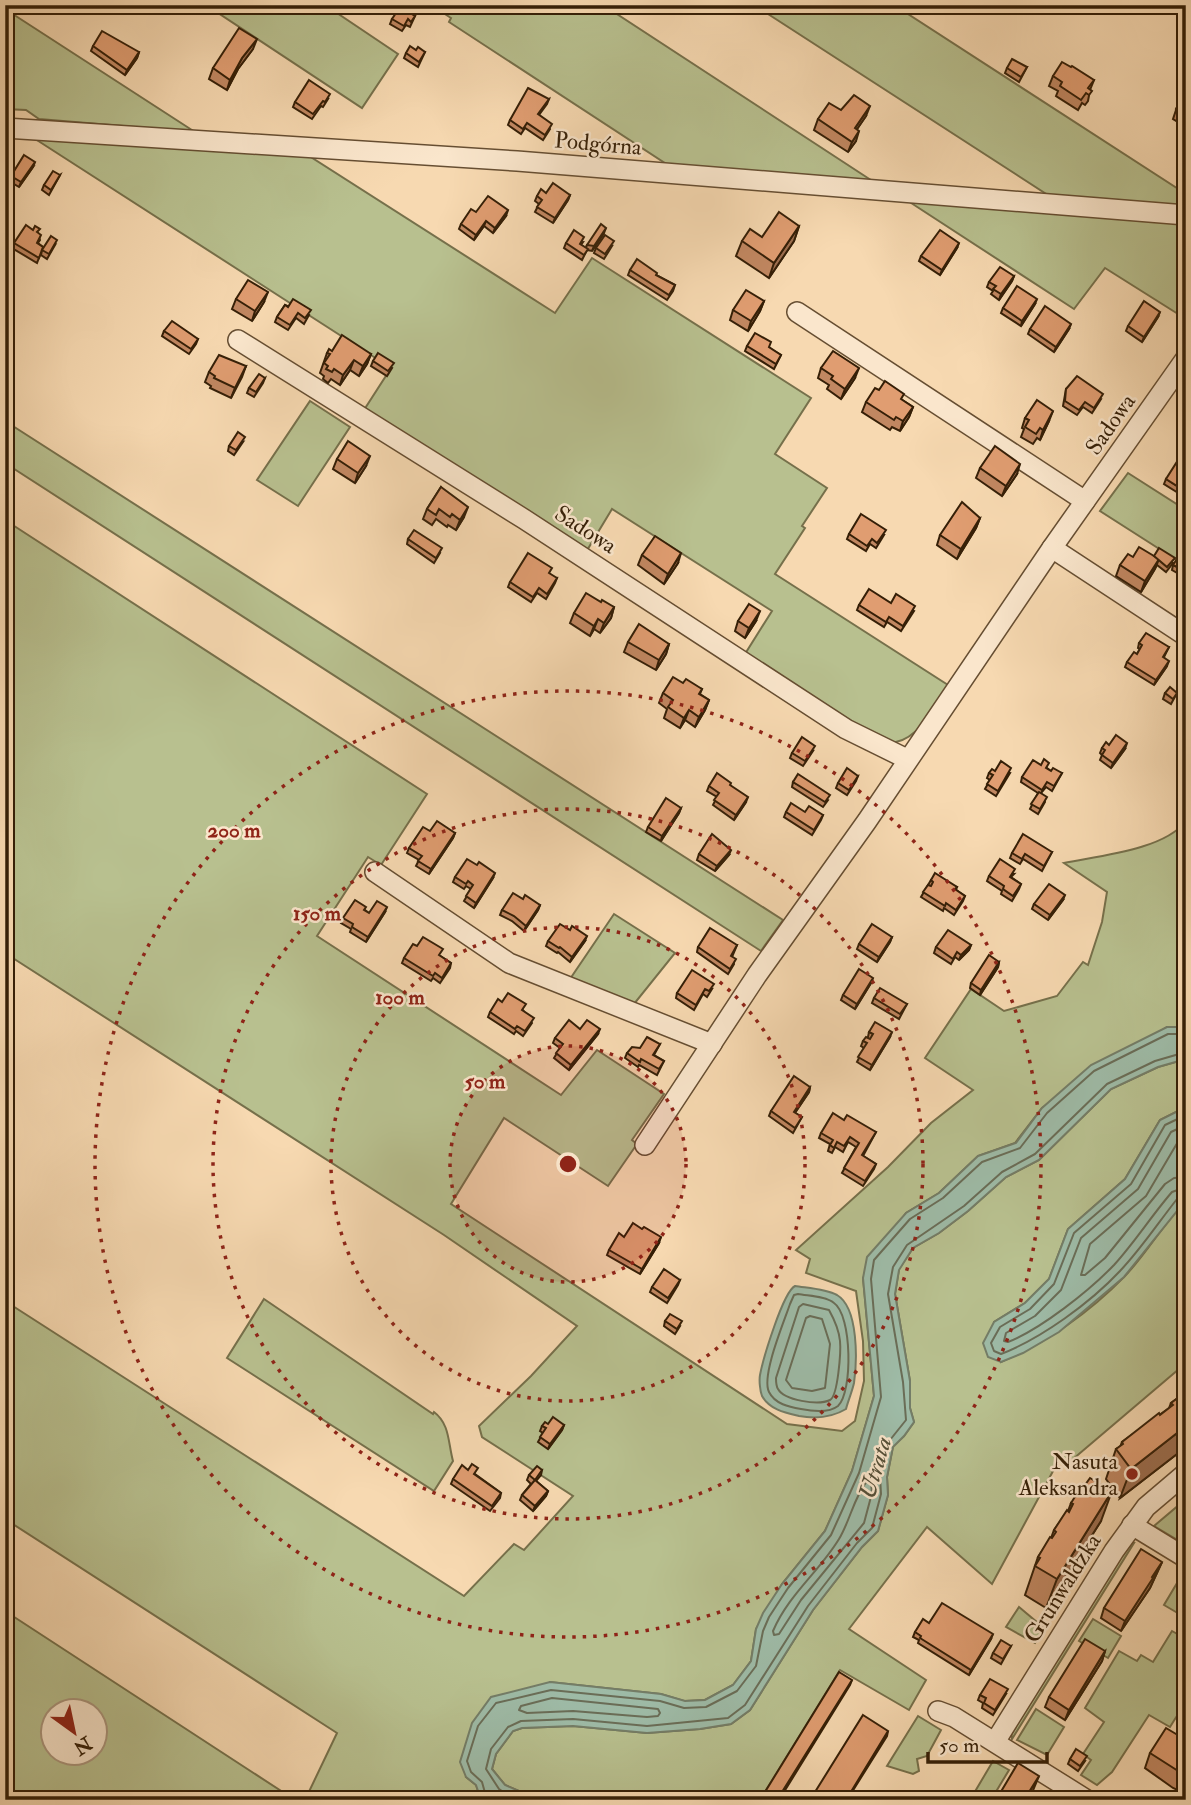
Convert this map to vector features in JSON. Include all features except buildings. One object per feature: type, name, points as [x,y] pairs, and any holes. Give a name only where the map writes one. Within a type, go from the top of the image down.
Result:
[{"type":"street","name":"Podgórna","points":[[5,128],[517,161],[1186,215]]},
{"type":"street","points":[[797,312],[1085,501]]},
{"type":"street","name":"Sadowa","points":[[238,340],[524,519],[846,729],[907,760]]},
{"type":"street","name":"Sadowa","points":[[645,1145],[757,975],[867,821],[1052,548],[1186,358]]},
{"type":"street","points":[[1052,548],[1186,636]]},
{"type":"street","points":[[374,872],[509,963],[712,1044]]},
{"type":"street","name":"Grunwaldzka","points":[[995,1742],[1132,1525],[1146,1507],[1186,1473]]},
{"type":"street","points":[[1132,1525],[1186,1558]]},
{"type":"street","points":[[938,1711],[954,1717],[1087,1800]]},
{"type":"green space","points":[[206,5],[325,5],[398,54],[362,108]]},
{"type":"green space","points":[[431,5],[603,5],[877,184],[668,165],[449,22],[451,18]]},
{"type":"green space","points":[[754,5],[894,5],[1186,194],[1186,209],[1051,197]]},
{"type":"green space","points":[[5,9],[195,132],[39,119],[26,110],[5,109]]},
{"type":"green space","points":[[29,135],[306,154],[555,313],[592,258],[811,398],[775,454],[827,488],[775,574],[948,685],[929,716],[913,734],[903,740],[893,743],[880,742],[745,654],[772,611],[612,509],[586,552],[364,410],[391,368]]},
{"type":"green space","points":[[905,199],[1186,222],[1186,319],[1105,268],[1074,309]]},
{"type":"green space","points":[[310,401],[350,427],[298,506],[257,480]]},
{"type":"green space","points":[[5,421],[783,920],[761,951],[5,463]]},
{"type":"green space","points":[[1128,473],[1186,510],[1186,566],[1100,511]]},
{"type":"green space","points":[[5,520],[427,794],[381,865],[368,857],[317,936],[561,1095],[597,1050],[664,1094],[632,1140],[637,1144],[608,1186],[504,1118],[451,1204],[787,1424],[842,1431],[855,1421],[864,1381],[863,1341],[856,1291],[806,1273],[810,1259],[796,1250],[888,1167],[931,1123],[973,1090],[925,1058],[971,989],[1004,1011],[1057,996],[1083,962],[1088,965],[1102,922],[1107,892],[1064,863],[1147,845],[1176,831],[1186,821],[1186,1027],[1167,1027],[1042,1108],[1015,1143],[978,1156],[939,1193],[906,1213],[863,1278],[874,1396],[852,1471],[825,1531],[782,1584],[756,1629],[751,1661],[733,1685],[705,1700],[684,1701],[661,1694],[550,1682],[466,1777],[476,1785],[481,1800],[305,1800],[337,1733],[5,1519],[5,1301],[464,1596],[514,1544],[524,1550],[573,1496],[482,1437],[479,1426],[531,1376],[577,1326],[444,1235],[5,953]]},
{"type":"green space","points":[[614,914],[675,953],[634,1004],[570,979]]},
{"type":"green space","points":[[1186,1059],[1186,1107],[1160,1120],[1125,1179],[1068,1229],[1049,1279],[1025,1303],[994,1322],[1001,1362],[1051,1336],[1082,1314],[1125,1276],[1186,1200],[1186,1363],[1066,1465],[1059,1460],[992,1584],[927,1527],[849,1629],[926,1680],[909,1710],[840,1670],[760,1800],[523,1800],[519,1791],[505,1785],[492,1769],[496,1754],[513,1731],[522,1728],[573,1726],[647,1733],[700,1729],[731,1724],[750,1710],[813,1610],[862,1547],[878,1531],[888,1495],[887,1477],[893,1446],[914,1422],[895,1294],[899,1269],[913,1248],[968,1211],[1006,1177],[1039,1160],[1111,1089],[1158,1067]]},
{"type":"green space","points":[[264,1299],[439,1417],[446,1428],[453,1461],[434,1491],[227,1358]]},
{"type":"green space","points":[[1186,1499],[1186,1545],[1154,1526]]},
{"type":"green space","points":[[1130,1543],[1134,1543],[1012,1739],[1011,1730]]},
{"type":"green space","points":[[1180,1578],[1186,1581],[1186,1607],[1181,1615],[1164,1605]]},
{"type":"green space","points":[[1019,1607],[1044,1628],[1035,1643],[1006,1627]]},
{"type":"green space","points":[[5,1611],[295,1800],[5,1800]]},
{"type":"green space","points":[[1093,1619],[1121,1636],[1108,1658],[1079,1641]]},
{"type":"green space","points":[[1172,1631],[1186,1639],[1182,1649],[1186,1652],[1186,1714],[1180,1711],[1170,1727],[1149,1715],[1112,1772],[1097,1785],[1081,1775],[1091,1760],[1083,1754],[1104,1722],[1085,1708],[1119,1651],[1137,1661],[1141,1655],[1153,1662]]},
{"type":"green space","points":[[1036,1709],[1064,1727],[1047,1755],[1017,1740]]},
{"type":"green space","points":[[918,1716],[941,1730],[927,1756],[917,1759],[919,1771],[913,1774],[887,1766]]},
{"type":"green space","points":[[993,1761],[1009,1770],[991,1800],[970,1800]]},
{"type":"water","name":"Utrata","points":[[1167,1027],[1186,1027],[1186,1059],[1158,1067],[1111,1089],[1039,1160],[1006,1177],[968,1211],[913,1248],[899,1270],[895,1294],[914,1422],[893,1447],[887,1477],[888,1495],[878,1531],[862,1547],[813,1610],[750,1710],[731,1724],[700,1729],[647,1733],[573,1726],[522,1728],[513,1731],[496,1754],[492,1769],[505,1785],[519,1791],[523,1800],[481,1800],[476,1785],[466,1777],[460,1762],[472,1723],[491,1697],[550,1682],[661,1694],[685,1701],[705,1700],[733,1685],[751,1661],[756,1629],[763,1613],[782,1584],[825,1531],[852,1471],[874,1396],[863,1278],[867,1257],[906,1213],[939,1193],[978,1156],[1016,1143],[1042,1108],[1091,1065]]},
{"type":"water","points":[[1186,1107],[1186,1200],[1124,1277],[1059,1332],[1023,1353],[1001,1362],[988,1357],[983,1343],[994,1322],[1025,1303],[1049,1279],[1068,1229],[1125,1179],[1160,1120]]},
{"type":"water","points":[[795,1286],[837,1295],[844,1302],[853,1323],[856,1349],[853,1386],[846,1409],[829,1416],[805,1417],[784,1412],[769,1405],[761,1394],[760,1375],[769,1341],[785,1300]]},
{"type":"place","name":"Nasuta Aleksandra","points":[[1132,1474]]}]
